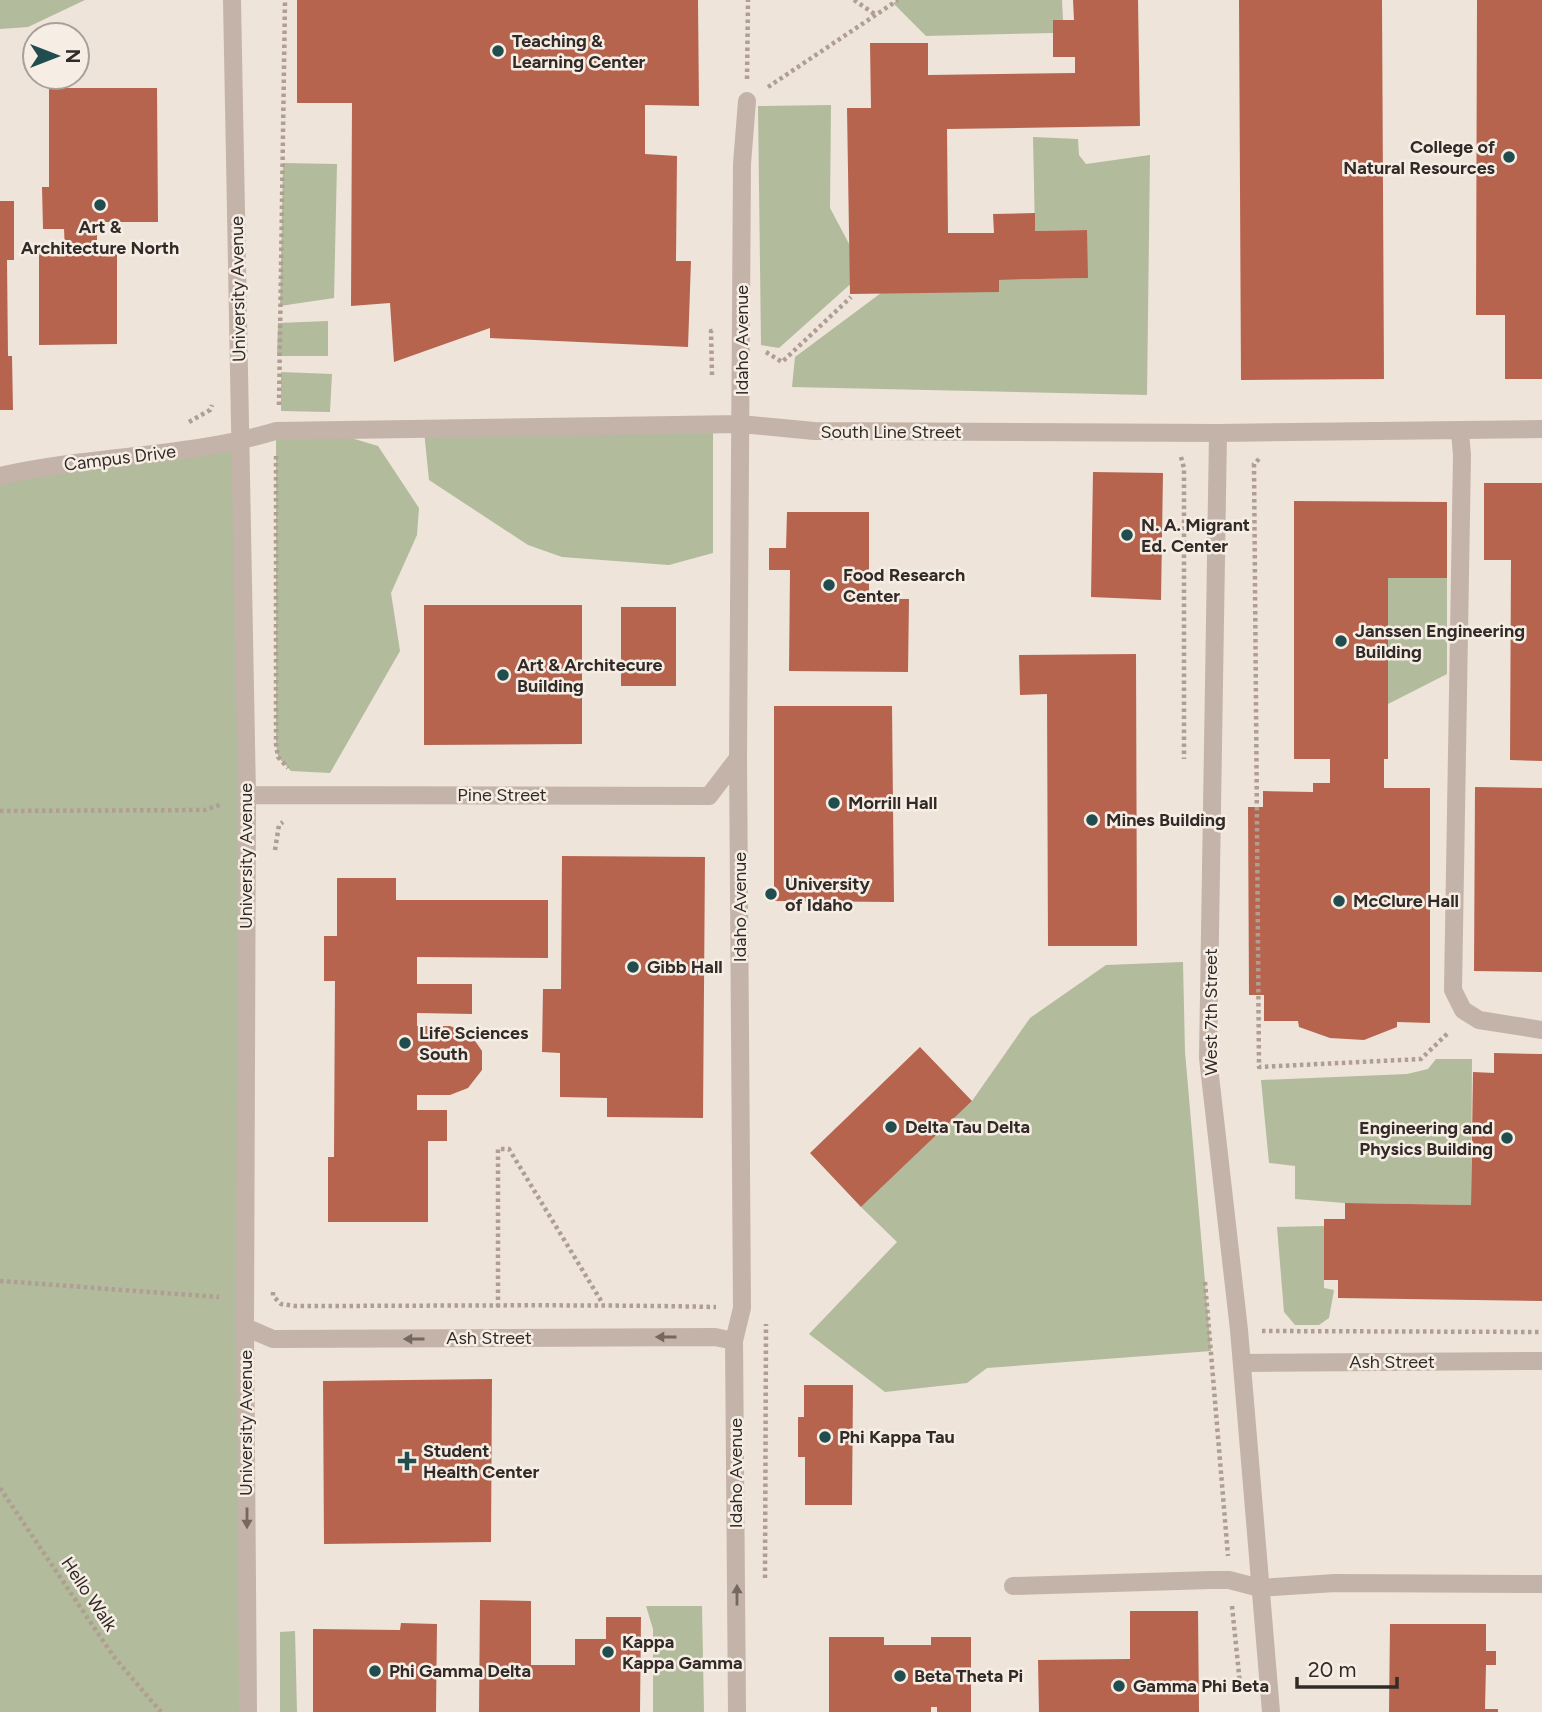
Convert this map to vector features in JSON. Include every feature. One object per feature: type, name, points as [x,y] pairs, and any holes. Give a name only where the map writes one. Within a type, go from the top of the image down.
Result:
[{"type":"street","name":"University Avenue","points":[[232,0],[247,795],[245,1327],[248,1712]]},
{"type":"street","name":"Idaho Avenue","points":[[737,1712],[734,1341],[742,1308],[738,758],[742,164],[747,101]]},
{"type":"street","name":"South Line Street","points":[[241,442],[276,431],[741,424],[814,431],[1218,433],[1542,429]]},
{"type":"street","points":[[1460,432],[1462,455],[1453,990],[1463,1010],[1479,1020],[1542,1030]]},
{"type":"street","name":"West 7th Street","points":[[1218,433],[1208,1058],[1240,1330],[1271,1712]]},
{"type":"street","name":"Campus Drive","points":[[0,477],[35,468],[241,442]]},
{"type":"street","name":"Pine Street","points":[[247,795],[709,796],[738,758]]},
{"type":"street","name":"Ash Street","points":[[245,1327],[273,1339],[715,1337],[734,1341]]},
{"type":"street","name":"Ash Street","points":[[1242,1363],[1542,1360]]},
{"type":"street","points":[[1013,1586],[1230,1580],[1260,1588],[1335,1583],[1542,1584]]},
{"type":"path","points":[[285,0],[279,406],[276,431],[276,744],[278,757],[290,771]]},
{"type":"path","points":[[747,101],[748,0]]},
{"type":"path","points":[[854,0],[876,15]]},
{"type":"path","points":[[747,101],[898,0]]},
{"type":"path","points":[[742,328],[763,350],[782,362],[851,297]]},
{"type":"path","points":[[188,422],[210,410],[214,401]]},
{"type":"path","points":[[1264,454],[1254,464],[1259,1067],[1421,1059],[1451,1030],[1463,1010]]},
{"type":"path","points":[[1175,456],[1182,458],[1184,468],[1184,772]]},
{"type":"path","points":[[0,811],[205,810],[247,795]]},
{"type":"path","points":[[275,854],[279,825],[290,815]]},
{"type":"path","points":[[498,1307],[498,1149],[509,1149],[603,1304]]},
{"type":"path","points":[[1205,1279],[1240,1685]]},
{"type":"path","points":[[0,1282],[245,1299]]},
{"type":"path","points":[[272,1286],[273,1296],[281,1304],[295,1306],[498,1307],[603,1304],[742,1308]]},
{"type":"path","points":[[1209,1329],[1542,1332]]},
{"type":"path","name":"Hello Walk","points":[[0,1488],[114,1657],[161,1712]]},
{"type":"green space","points":[[0,0],[85,0],[41,21],[21,21],[21,28],[0,29]]},
{"type":"green space","points":[[898,0],[1062,0],[1063,20],[1053,21],[1053,33],[926,36],[893,3]]},
{"type":"green space","points":[[831,105],[830,208],[864,272],[779,348],[761,345],[758,106]]},
{"type":"green space","points":[[1033,137],[1078,139],[1079,155],[1086,164],[1150,155],[1147,395],[792,387],[795,357],[881,293],[999,280],[1087,278],[1087,230],[1035,231]]},
{"type":"green space","points":[[283,163],[337,164],[334,298],[280,306]]},
{"type":"green space","points":[[328,321],[328,356],[277,356],[278,323]]},
{"type":"green space","points":[[281,372],[332,374],[330,412],[281,411]]},
{"type":"green space","points":[[713,426],[713,553],[669,565],[562,557],[528,545],[429,480],[424,431]]},
{"type":"green space","points":[[276,431],[328,431],[378,446],[419,508],[417,535],[391,593],[400,651],[330,773],[291,771],[278,757]]},
{"type":"green space","points":[[241,442],[248,1712],[0,1712],[0,476]]},
{"type":"green space","points":[[1388,578],[1447,578],[1447,674],[1388,704]]},
{"type":"green space","points":[[1183,962],[1185,1052],[1211,1351],[987,1368],[967,1383],[885,1392],[809,1334],[897,1242],[861,1207],[972,1101],[1030,1018],[1106,965]]},
{"type":"green space","points":[[1436,1059],[1472,1059],[1471,1205],[1345,1203],[1295,1199],[1295,1166],[1269,1163],[1261,1080],[1407,1074],[1428,1069]]},
{"type":"green space","points":[[1324,1226],[1324,1288],[1334,1290],[1329,1318],[1319,1325],[1295,1325],[1284,1312],[1277,1227]]},
{"type":"green space","points":[[646,1606],[702,1606],[704,1712],[653,1712],[653,1629]]},
{"type":"green space","points":[[295,1631],[297,1712],[280,1712],[280,1632]]},
{"type":"building","points":[[297,0],[698,0],[699,106],[645,105],[645,154],[677,156],[676,261],[691,261],[688,347],[490,338],[490,328],[394,362],[390,303],[351,306],[352,103],[297,103]]},
{"type":"building","points":[[1073,0],[1138,0],[1140,126],[947,129],[948,233],[994,233],[993,214],[1035,213],[1035,231],[1087,230],[1088,278],[999,280],[999,292],[850,294],[847,108],[871,108],[870,43],[928,43],[928,75],[1075,73],[1075,57],[1053,57],[1053,20],[1074,20]]},
{"type":"building","points":[[1239,0],[1382,0],[1384,379],[1241,380]]},
{"type":"building","name":"College of Natural Resources","points":[[1477,0],[1542,0],[1542,379],[1505,379],[1505,315],[1476,315]]},
{"type":"building","name":"Art & Architecture North","points":[[157,88],[158,222],[97,222],[97,254],[117,254],[117,344],[39,345],[39,251],[65,251],[64,229],[43,229],[42,187],[49,187],[49,91]]},
{"type":"building","points":[[0,201],[14,201],[14,260],[7,260],[8,356],[12,356],[13,410],[0,410]]},
{"type":"building","name":"N. A. Migrant Ed. Center","points":[[1093,472],[1163,473],[1161,600],[1091,597]]},
{"type":"building","points":[[1484,483],[1542,483],[1542,761],[1510,760],[1511,560],[1484,560]]},
{"type":"building","name":"McClure Hall","points":[[1294,501],[1447,502],[1447,578],[1388,578],[1388,759],[1384,759],[1384,788],[1430,788],[1430,1023],[1397,1022],[1397,1027],[1364,1040],[1330,1038],[1299,1027],[1298,1021],[1264,1021],[1264,995],[1249,995],[1248,807],[1263,807],[1263,791],[1313,792],[1313,783],[1330,783],[1330,759],[1294,759]]},
{"type":"building","name":"Food Research Center","points":[[787,512],[869,512],[869,599],[909,599],[908,672],[789,671],[790,570],[769,570],[769,548],[786,548]]},
{"type":"building","name":"Art & Architecure Building","points":[[424,605],[582,605],[582,744],[424,745]]},
{"type":"building","points":[[621,607],[676,607],[676,686],[621,686]]},
{"type":"building","name":"Mines Building","points":[[1136,654],[1137,946],[1048,946],[1047,694],[1020,695],[1019,655]]},
{"type":"building","name":"Morrill Hall","points":[[774,706],[892,706],[894,902],[774,901]]},
{"type":"building","points":[[1475,787],[1542,788],[1542,972],[1474,971]]},
{"type":"building","name":"Gibb Hall","points":[[562,856],[705,857],[703,1118],[607,1117],[607,1098],[560,1097],[560,1053],[542,1052],[543,989],[561,989]]},
{"type":"building","name":"Life Sciences South","points":[[337,878],[396,878],[396,900],[548,900],[548,958],[417,957],[417,984],[472,984],[472,1014],[417,1013],[417,1026],[450,1026],[471,1035],[482,1051],[482,1070],[468,1088],[450,1095],[417,1095],[417,1110],[447,1110],[447,1141],[428,1141],[428,1222],[328,1222],[328,1157],[334,1157],[335,981],[324,981],[324,936],[337,936]]},
{"type":"building","name":"Delta Tau Delta","points":[[920,1047],[972,1101],[861,1207],[810,1153]]},
{"type":"building","name":"Engineering and Physics Building","points":[[1494,1053],[1542,1054],[1542,1301],[1338,1298],[1338,1280],[1324,1280],[1324,1219],[1345,1219],[1345,1203],[1471,1205],[1473,1072],[1494,1073]]},
{"type":"building","name":"Student Health Center","points":[[492,1379],[491,1542],[324,1544],[323,1381]]},
{"type":"building","name":"Phi Kappa Tau","points":[[804,1385],[853,1385],[852,1505],[805,1505],[805,1457],[798,1457],[798,1417],[804,1417]]},
{"type":"building","name":"Kappa Kappa Gamma","points":[[480,1600],[531,1601],[531,1665],[575,1665],[575,1639],[606,1639],[606,1617],[641,1617],[640,1712],[479,1712]]},
{"type":"building","name":"Gamma Phi Beta","points":[[1130,1611],[1198,1611],[1199,1712],[1039,1712],[1038,1660],[1130,1659]]},
{"type":"building","name":"Phi Gamma Delta","points":[[401,1623],[437,1624],[436,1712],[313,1712],[313,1629],[400,1630]]},
{"type":"building","points":[[1390,1624],[1486,1624],[1486,1651],[1496,1651],[1496,1665],[1486,1665],[1485,1709],[1498,1709],[1498,1712],[1389,1712]]},
{"type":"building","name":"Beta Theta Pi","points":[[829,1637],[884,1637],[884,1645],[931,1645],[931,1637],[971,1637],[971,1712],[937,1712],[937,1707],[931,1707],[931,1712],[829,1712]]},
{"type":"place","name":"Teaching & Learning Center","points":[[498,51]]},
{"type":"place","name":"College of Natural Resources","points":[[1509,157]]},
{"type":"place","name":"Art & Architecture North","points":[[100,205]]},
{"type":"place","name":"N. A. Migrant Ed. Center","points":[[1127,535]]},
{"type":"place","name":"Food Research Center","points":[[829,585]]},
{"type":"place","name":"Janssen Engineering Building","points":[[1341,641]]},
{"type":"place","name":"Art & Architecure Building","points":[[503,675]]},
{"type":"place","name":"Morrill Hall","points":[[834,803]]},
{"type":"place","name":"Mines Building","points":[[1092,820]]},
{"type":"place","name":"University of Idaho","points":[[771,894]]},
{"type":"place","name":"McClure Hall","points":[[1339,901]]},
{"type":"place","name":"Gibb Hall","points":[[633,967]]},
{"type":"place","name":"Life Sciences South","points":[[405,1043]]},
{"type":"place","name":"Delta Tau Delta","points":[[891,1127]]},
{"type":"place","name":"Engineering and Physics Building","points":[[1507,1138]]},
{"type":"place","name":"Phi Kappa Tau","points":[[825,1437]]},
{"type":"place","name":"Student Health Center","points":[[407,1461]]},
{"type":"place","name":"Kappa Kappa Gamma","points":[[608,1652]]},
{"type":"place","name":"Phi Gamma Delta","points":[[375,1671]]},
{"type":"place","name":"Beta Theta Pi","points":[[900,1676]]},
{"type":"place","name":"Gamma Phi Beta","points":[[1119,1686]]}]
